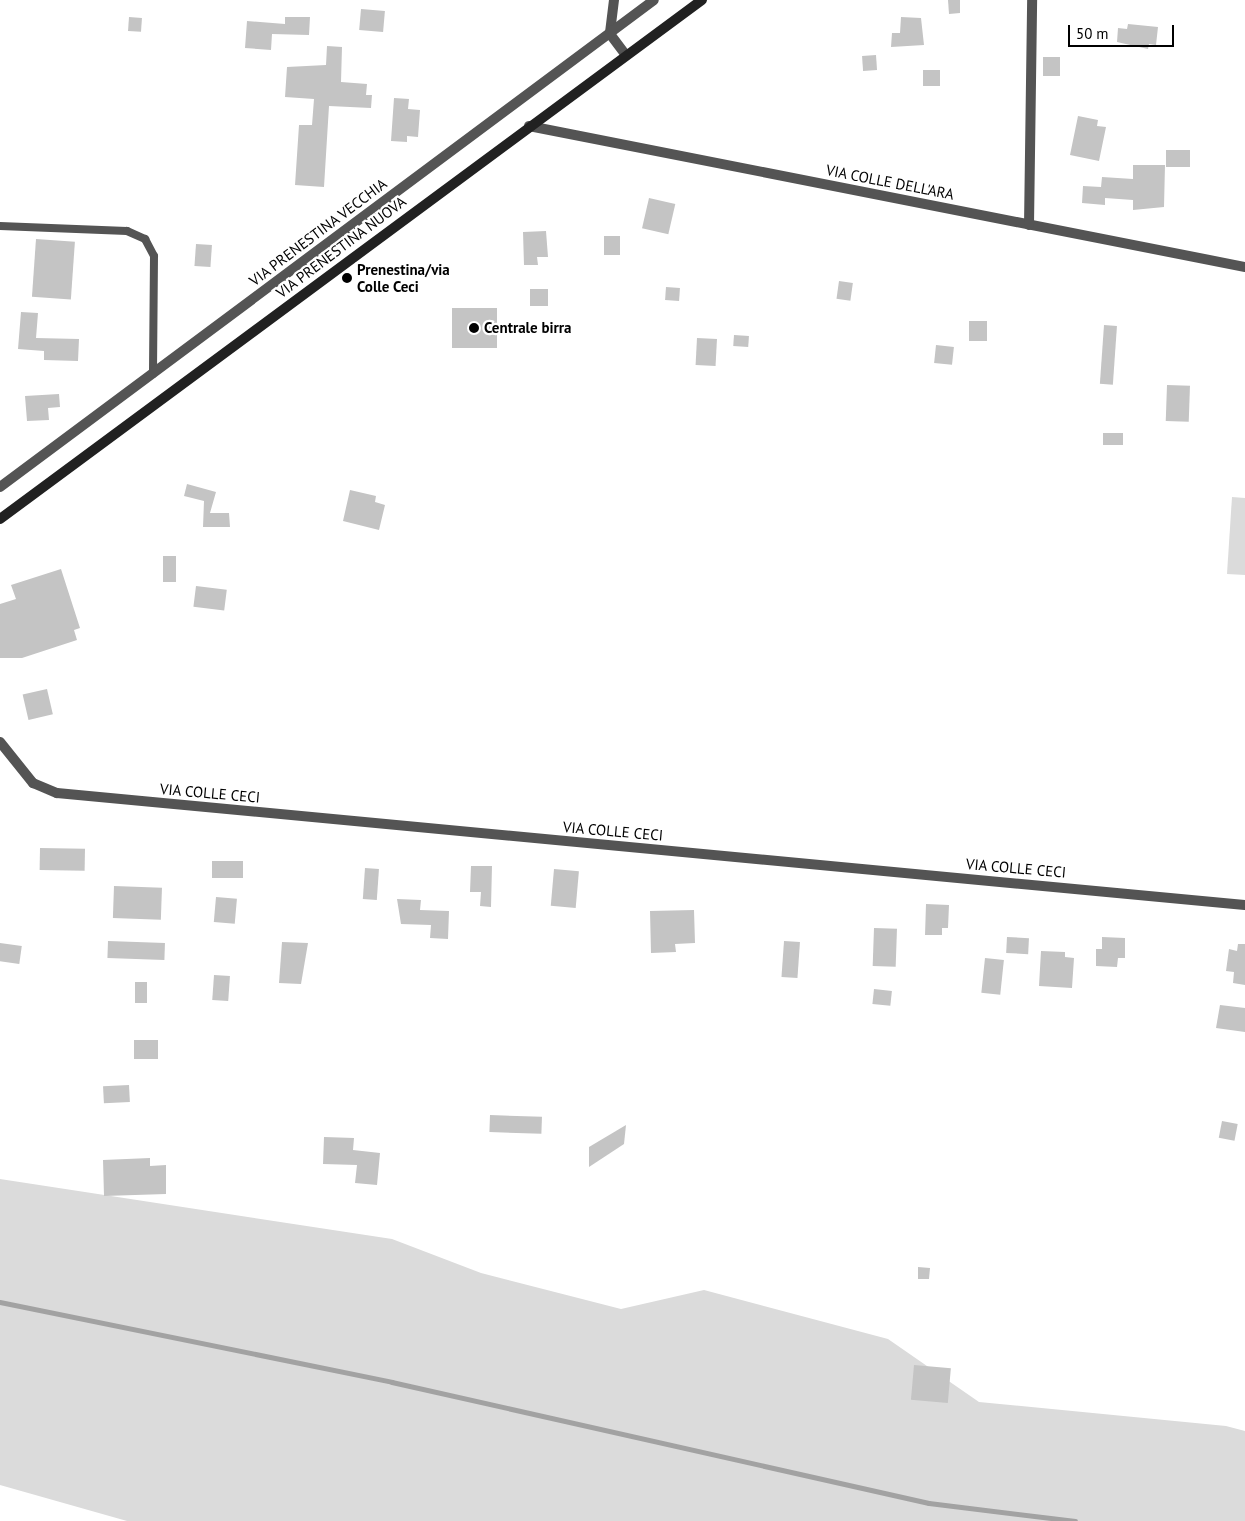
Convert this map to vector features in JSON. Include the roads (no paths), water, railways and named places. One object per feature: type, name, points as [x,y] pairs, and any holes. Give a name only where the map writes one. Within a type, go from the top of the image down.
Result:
[{"type":"main road","name":"VIA PRENESTINA NUOVA","points":[[0,519],[625,54],[702,0]]},
{"type":"street","points":[[614,0],[610,34],[625,54]]},
{"type":"street","name":"VIA PRENESTINA VECCHIA","points":[[0,488],[654,0]]},
{"type":"street","points":[[1029,224],[1032,0]]},
{"type":"street","name":"VIA COLLE DELL'ARA","points":[[529,126],[1245,267]]},
{"type":"street","name":"VIA COLLE CECI","points":[[0,742],[33,783],[57,793],[1245,905]]},
{"type":"lane","points":[[0,226],[127,232],[145,239],[154,256],[153,374]]},
{"type":"waterway","points":[[0,1302],[392,1382],[929,1503],[1075,1521]]},
{"type":"place","name":"Prenestina/via Colle Ceci","points":[[347,278]]},
{"type":"place","name":"Centrale birra","points":[[474,328]]}]
